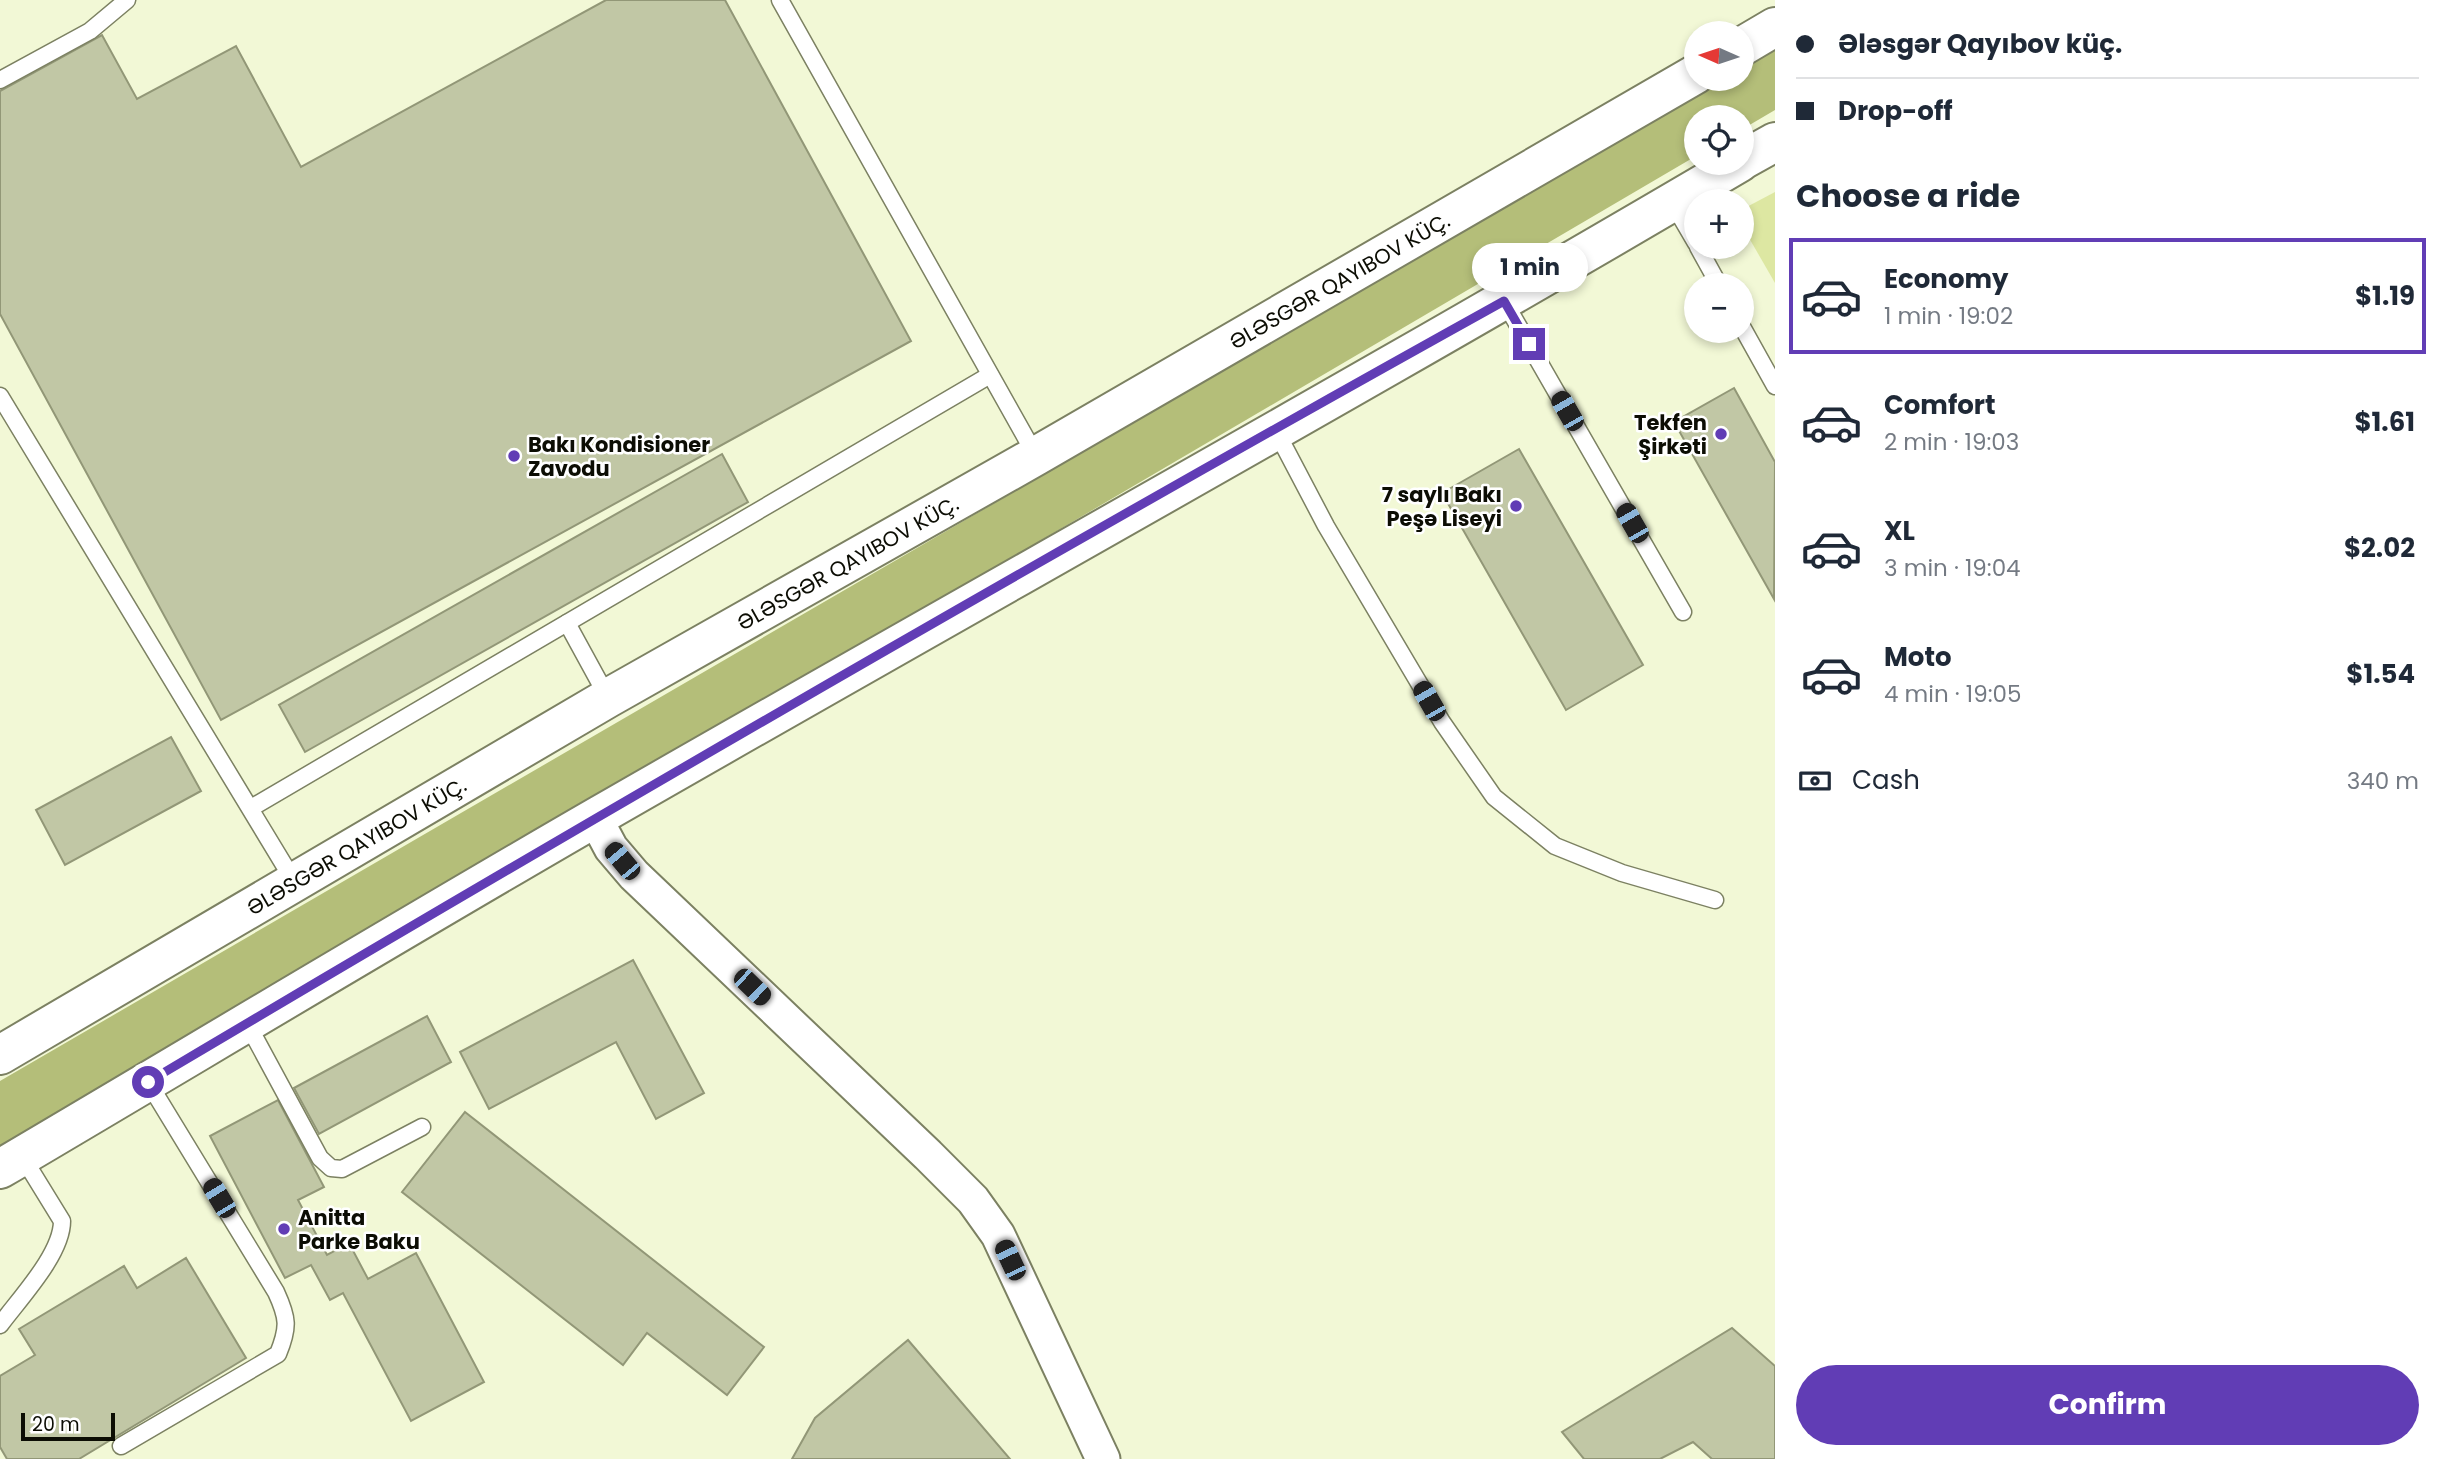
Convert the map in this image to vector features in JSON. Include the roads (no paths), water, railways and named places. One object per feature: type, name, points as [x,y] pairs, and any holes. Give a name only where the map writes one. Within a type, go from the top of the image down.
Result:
[{"type":"main road","points":[[1754,39],[1775,27]]},
{"type":"main road","points":[[0,1055],[608,698],[1036,456],[1684,81]]},
{"type":"main road","points":[[1754,154],[1775,142]]},
{"type":"main road","points":[[11,1162],[595,818],[1504,301],[1718,175]]},
{"type":"street","points":[[595,818],[611,848],[634,875],[919,1145],[973,1200],[998,1235],[1103,1459]]},
{"type":"lane","points":[[0,80],[90,31],[127,0]]},
{"type":"lane","points":[[780,0],[1036,456]]},
{"type":"lane","points":[[1672,202],[1684,223]]},
{"type":"lane","points":[[1504,301],[1683,612]]},
{"type":"lane","points":[[1751,343],[1775,386]]},
{"type":"lane","points":[[251,808],[990,375]]},
{"type":"lane","points":[[0,396],[295,883]]},
{"type":"lane","points":[[1275,429],[1326,526],[1442,722],[1494,797],[1555,846],[1622,873],[1715,900]]},
{"type":"lane","points":[[567,623],[608,698]]},
{"type":"lane","points":[[247,1023],[320,1158],[331,1168],[342,1169],[422,1127]]},
{"type":"lane","points":[[121,1446],[278,1354],[286,1334],[286,1314],[276,1292],[148,1082]]},
{"type":"lane","points":[[0,1325],[55,1250],[62,1234],[62,1221],[11,1162]]},
{"type":"place","name":"Tekfen Şirkəti","points":[[1721,434]]},
{"type":"place","name":"Bakı Kondisioner Zavodu","points":[[514,456]]},
{"type":"place","name":"7 saylı Bakı Peşə Liseyi","points":[[1516,506]]},
{"type":"place","name":"Anitta Parke Baku","points":[[284,1229]]}]
